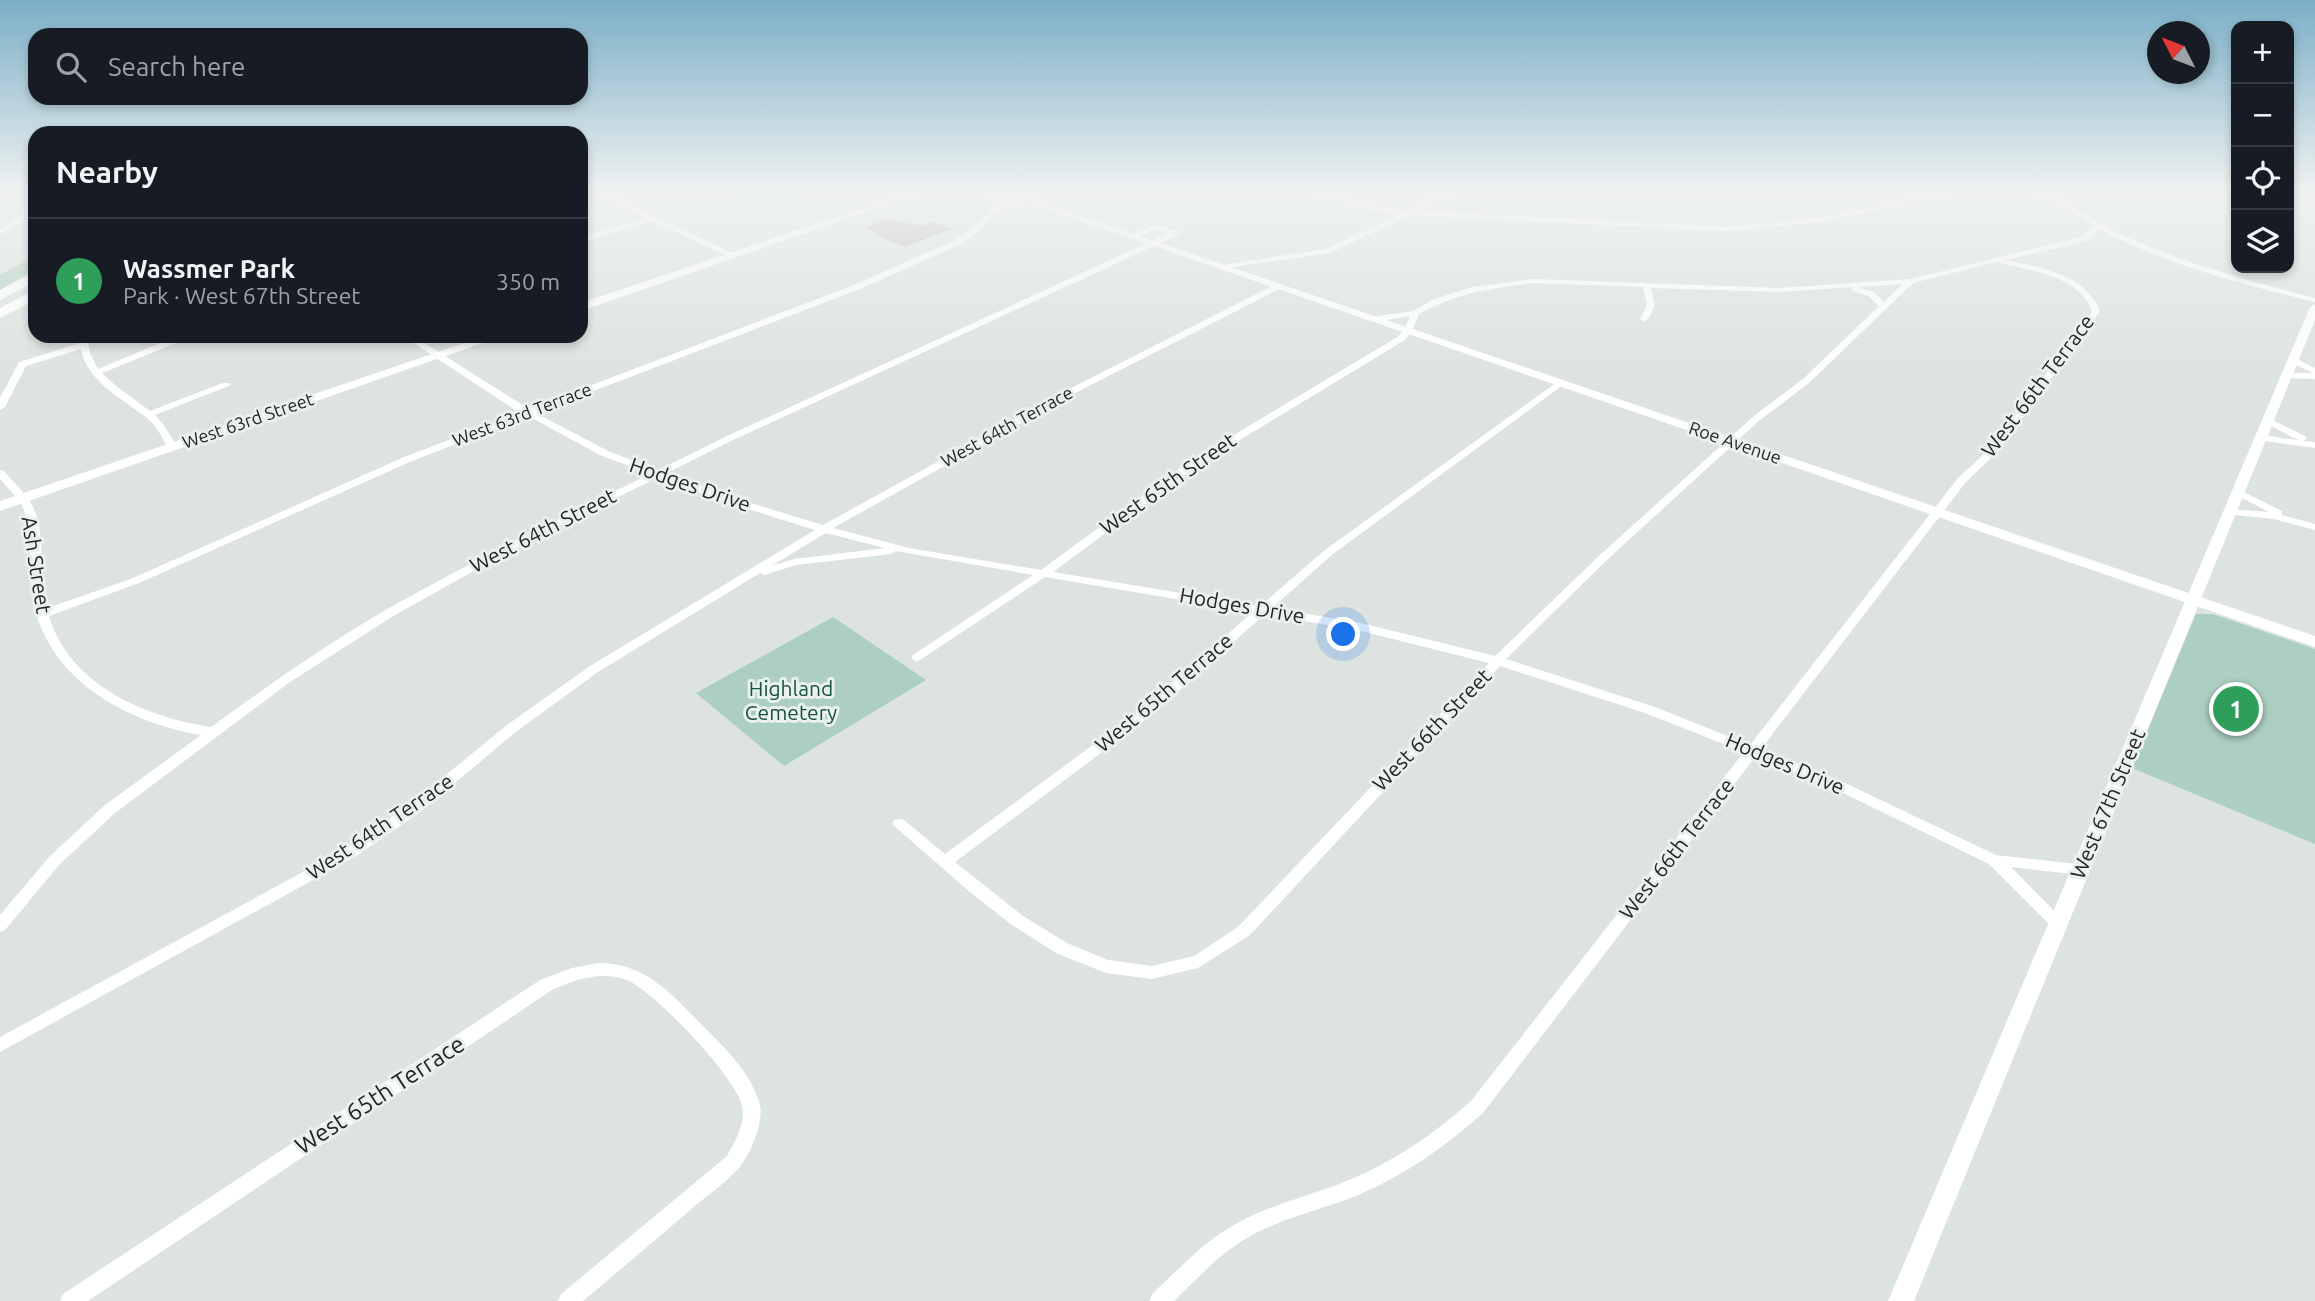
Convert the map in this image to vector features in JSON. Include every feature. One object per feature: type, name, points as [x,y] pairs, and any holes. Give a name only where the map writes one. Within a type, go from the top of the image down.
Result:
[{"type":"highway","points":[[0,296],[28,280]]},
{"type":"highway","points":[[0,314],[28,298]]},
{"type":"main road","points":[[588,305],[737,254]]},
{"type":"main road","name":"Roe Avenue","points":[[1184,254],[2315,642]]},
{"type":"main road","name":"West 63rd Street","points":[[0,506],[476,343]]},
{"type":"street","name":"West 63rd Terrace","points":[[43,614],[135,581],[383,470],[888,274],[932,254]]},
{"type":"street","name":"West 64th Street","points":[[0,926],[54,860],[110,809],[286,679],[391,612],[509,547],[845,383],[1130,254]]},
{"type":"street","points":[[1222,267],[1311,254]]},
{"type":"street","points":[[1374,319],[1415,313],[1459,292],[1501,283],[1561,280],[1780,290],[1846,287],[1910,281],[2029,254]]},
{"type":"street","points":[[2168,254],[2314,310]]},
{"type":"street","name":"West 66th Terrace","points":[[1159,1301],[1238,1232],[1277,1213],[1343,1191],[1409,1161],[1439,1142],[1477,1107],[1962,480],[1996,447],[2096,311],[2091,297],[2083,290],[2049,273],[2024,255]]},
{"type":"street","name":"West 66th Terrace","points":[[1999,261],[2049,273]]},
{"type":"street","points":[[1250,276],[1252,268],[1263,262]]},
{"type":"street","name":"West 66th Street","points":[[946,861],[994,902],[1081,959],[1136,973],[1156,973],[1193,965],[1225,948],[1498,661],[1605,556],[1731,442],[1806,381],[1910,281]]},
{"type":"street","points":[[1644,319],[1651,305],[1646,285]]},
{"type":"street","name":"West 64th Terrace","points":[[0,1045],[348,854],[414,809],[512,728],[594,669],[824,529],[1066,394],[1279,286]]},
{"type":"street","points":[[1846,287],[1871,294],[1883,306]]},
{"type":"street","name":"West 67th Street","points":[[1901,1301],[2314,310]]},
{"type":"street","points":[[1408,331],[1415,313]]},
{"type":"street","name":"West 65th Street","points":[[917,658],[1043,574],[1191,465],[1402,338],[1408,331]]},
{"type":"street","points":[[0,407],[22,364],[75,343]]},
{"type":"street","points":[[84,343],[95,373],[113,391],[164,430],[172,448]]},
{"type":"street","points":[[95,373],[168,343]]},
{"type":"street","name":"Hodges Drive","points":[[418,343],[527,413],[579,441],[656,475],[824,529],[908,551],[1361,627],[1498,661],[1650,710],[1838,785],[1994,860],[2058,924]]},
{"type":"street","points":[[2290,368],[2315,373]]},
{"type":"street","points":[[2290,368],[2315,373]]},
{"type":"street","name":"West 65th Terrace","points":[[946,861],[1148,711],[1263,609],[1396,500],[1560,383]]},
{"type":"street","points":[[147,415],[226,384]]},
{"type":"street","points":[[2264,429],[2315,445]]},
{"type":"street","points":[[2264,429],[2315,445]]},
{"type":"street","name":"Ash Street","points":[[0,472],[29,511],[43,614],[54,643],[70,667],[100,693],[134,712],[167,724],[212,732]]},
{"type":"street","points":[[2238,492],[2296,522]]},
{"type":"street","points":[[2230,512],[2263,514],[2315,527]]},
{"type":"street","name":"West 64th Terrace","points":[[741,579],[794,562],[908,551]]},
{"type":"street","points":[[899,824],[946,861]]},
{"type":"street","points":[[1994,860],[2081,869]]},
{"type":"street","name":"West 65th Terrace","points":[[70,1301],[546,985],[573,973],[599,968],[635,973],[693,1029]]},
{"type":"street","points":[[568,1301],[701,1191],[733,1162],[746,1140],[752,1107],[740,1078],[693,1029]]},
{"type":"green space","points":[[28,260],[28,273],[0,290],[0,275]]},
{"type":"green space","points":[[2196,614],[2213,614],[2315,649],[2315,844],[2132,768]]},
{"type":"green space","name":"Highland Cemetery","points":[[833,617],[926,680],[784,766],[696,693]]},
{"type":"place","name":"Wassmer Park","points":[[2236,709]]}]
